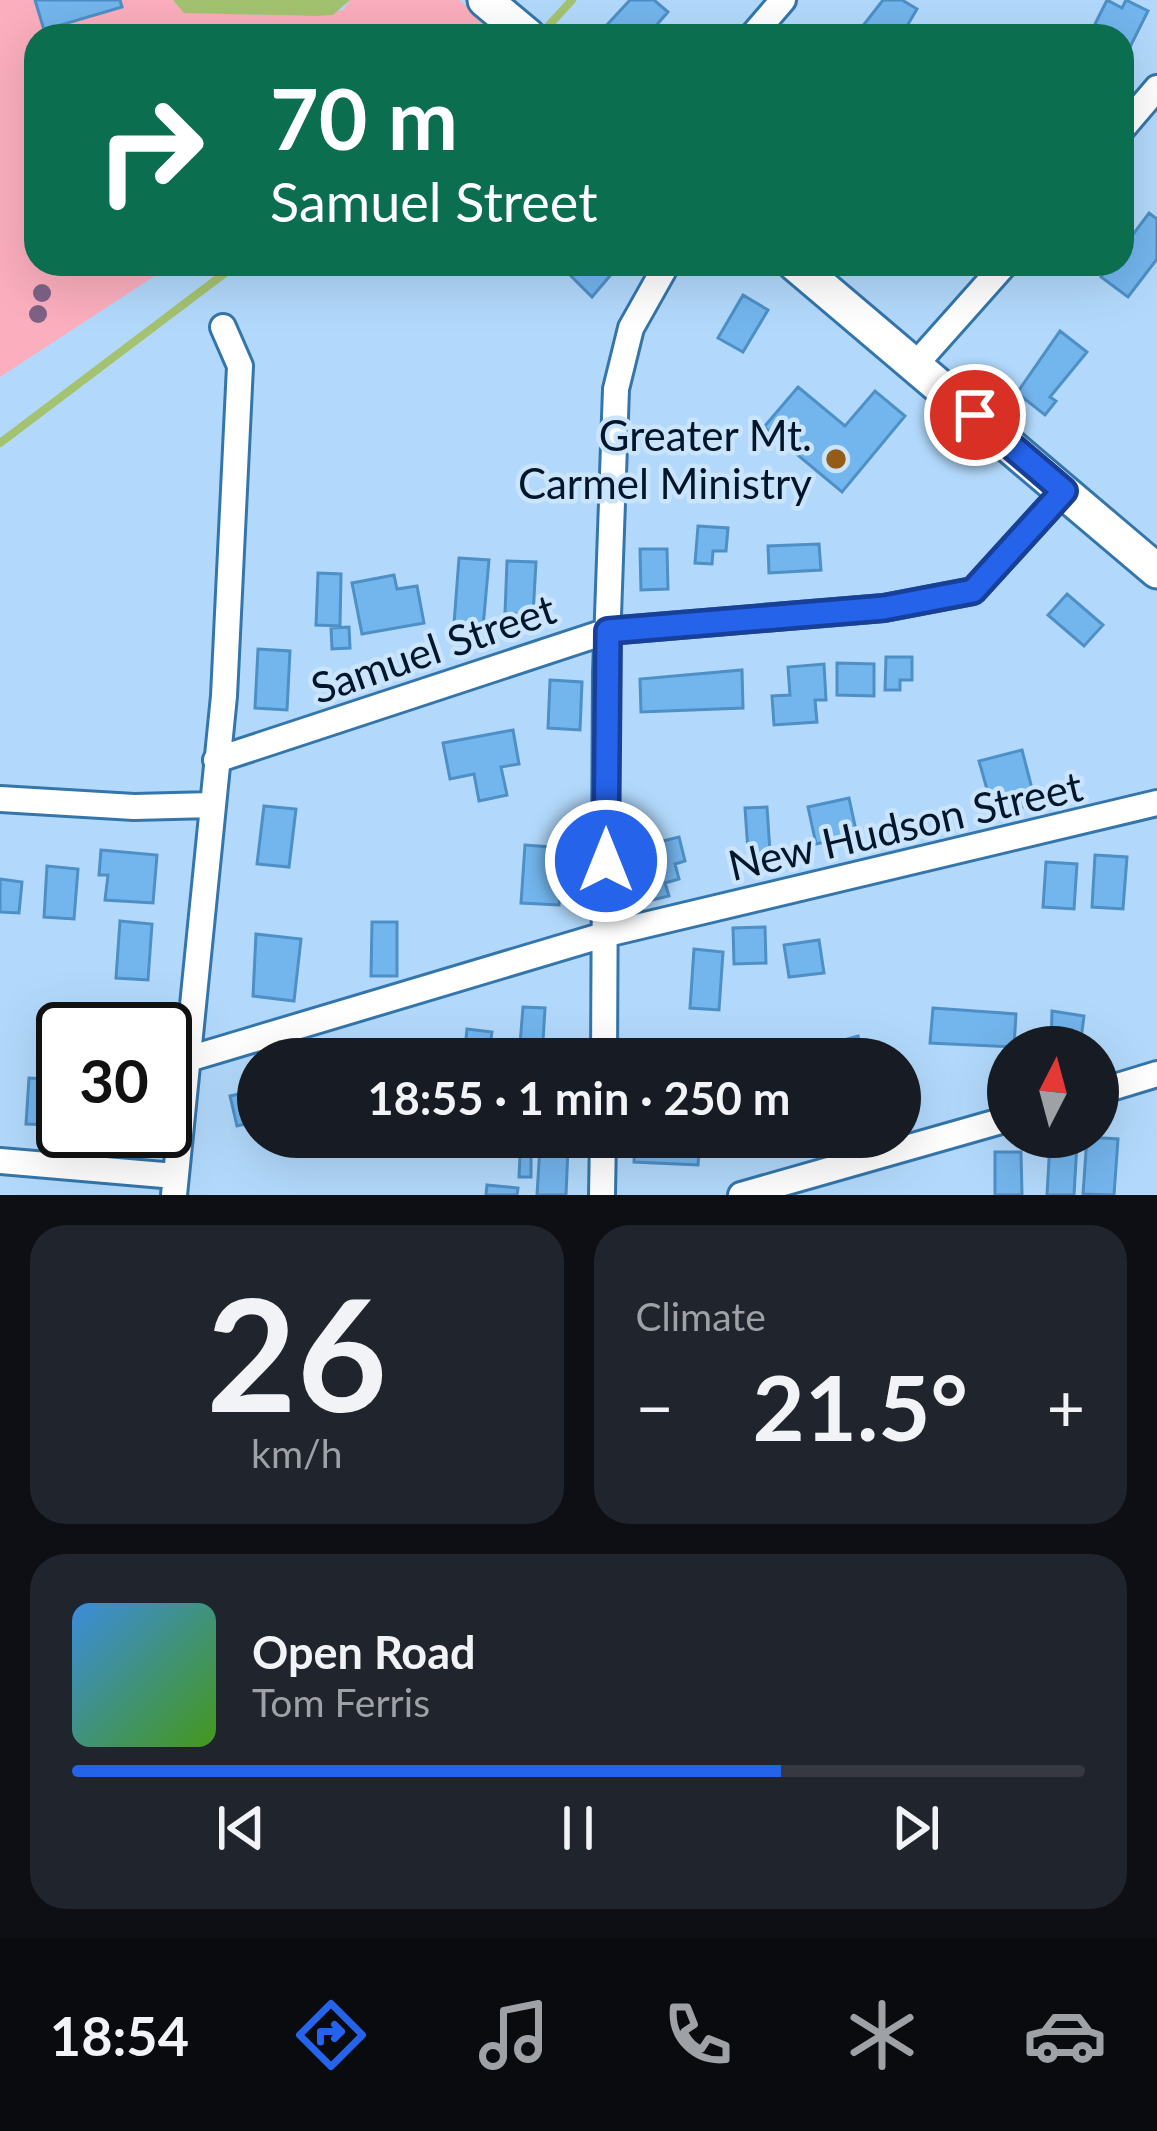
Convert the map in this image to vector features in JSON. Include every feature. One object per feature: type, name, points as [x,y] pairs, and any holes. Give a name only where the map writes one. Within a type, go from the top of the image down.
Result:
[{"type":"street","points":[[485,0],[513,24]]},
{"type":"street","points":[[762,24],[782,0]]},
{"type":"street","points":[[1134,114],[1157,88]]},
{"type":"street","points":[[605,1038],[608,631],[616,389],[632,328],[660,276]]},
{"type":"street","points":[[810,276],[1157,571]]},
{"type":"street","points":[[916,364],[994,276]]},
{"type":"street","points":[[191,1002],[216,760],[239,366],[223,327]]},
{"type":"street","name":"Samuel Street","points":[[216,760],[608,631],[884,608],[973,591],[1064,491]]},
{"type":"street","points":[[0,800],[134,807],[212,805]]},
{"type":"street","name":"New Hudson Street","points":[[192,1058],[607,934],[1157,803]]},
{"type":"street","points":[[1119,1086],[1157,1075]]},
{"type":"street","points":[[741,1195],[987,1125]]},
{"type":"street","points":[[602,1195],[603,1158]]},
{"type":"street","points":[[0,1161],[175,1185]]},
{"type":"shaded area","points":[[0,0],[35,0],[42,24],[24,24],[24,276],[155,276],[0,377]]},
{"type":"shaded area","points":[[120,0],[173,0],[195,13],[315,16],[343,10],[350,0],[459,0],[488,24],[64,24],[122,7]]},
{"type":"shaded area","points":[[173,0],[350,0],[333,15],[315,16],[184,13]]},
{"type":"building","points":[[35,0],[120,0],[122,7],[64,24],[42,24]]},
{"type":"building","points":[[630,0],[654,0],[668,12],[658,24],[608,24]]},
{"type":"building","points":[[883,0],[902,0],[917,9],[908,24],[864,24]]},
{"type":"building","points":[[1107,0],[1122,8],[1126,0],[1148,11],[1134,39],[1134,24],[1095,24]]},
{"type":"building","points":[[1149,213],[1157,219],[1157,259],[1128,297],[1101,277],[1134,276],[1134,233]]},
{"type":"building","points":[[571,276],[610,276],[592,297]]},
{"type":"building","points":[[743,295],[768,310],[743,352],[718,338]]},
{"type":"building","points":[[1060,331],[1087,352],[1050,397],[1056,401],[1045,415],[1017,393]]},
{"type":"building","name":"Greater Mt. Carmel Ministry","points":[[798,387],[845,426],[875,391],[905,416],[842,492],[764,427]]},
{"type":"building","points":[[698,526],[728,528],[726,551],[713,551],[712,564],[695,563]]},
{"type":"building","points":[[819,544],[821,570],[769,573],[768,546]]},
{"type":"building","points":[[640,549],[667,549],[668,589],[641,590]]},
{"type":"building","points":[[459,558],[489,560],[483,627],[454,624]]},
{"type":"building","points":[[507,561],[536,562],[533,615],[505,613]]},
{"type":"building","points":[[318,573],[341,574],[340,626],[316,625]]},
{"type":"building","points":[[394,575],[397,589],[417,586],[424,623],[362,634],[352,583]]},
{"type":"building","points":[[1067,594],[1103,625],[1084,646],[1048,615]]},
{"type":"building","points":[[349,627],[350,648],[332,649],[331,628]]},
{"type":"building","points":[[258,649],[290,651],[287,710],[255,708]]},
{"type":"building","points":[[886,657],[912,657],[912,680],[900,680],[900,690],[885,690]]},
{"type":"building","points":[[837,663],[874,664],[874,696],[837,695]]},
{"type":"building","points":[[824,664],[826,700],[815,700],[817,722],[774,725],[772,696],[790,695],[788,667]]},
{"type":"building","points":[[742,670],[743,708],[641,712],[640,679]]},
{"type":"building","points":[[550,680],[582,682],[580,730],[548,728]]},
{"type":"building","points":[[513,730],[519,764],[501,767],[507,795],[479,801],[474,774],[450,779],[443,743]]},
{"type":"building","points":[[1022,750],[1036,804],[1015,809],[1011,795],[990,800],[979,761]]},
{"type":"building","points":[[849,798],[857,835],[816,844],[808,807]]},
{"type":"building","points":[[264,806],[296,809],[289,867],[257,864]]},
{"type":"building","points":[[767,807],[771,867],[755,868],[754,851],[748,851],[745,808]]},
{"type":"building","points":[[679,837],[685,861],[675,864],[679,879],[665,883],[669,896],[640,903],[626,850]]},
{"type":"building","points":[[525,845],[563,848],[559,905],[521,903]]},
{"type":"building","points":[[101,850],[157,855],[153,903],[105,900],[108,875],[99,875]]},
{"type":"building","points":[[1095,855],[1127,857],[1123,909],[1092,907]]},
{"type":"building","points":[[1046,862],[1077,864],[1074,909],[1043,907]]},
{"type":"building","points":[[47,866],[78,869],[74,919],[44,917]]},
{"type":"building","points":[[0,879],[22,882],[19,913],[0,912]]},
{"type":"building","points":[[120,921],[152,924],[148,980],[116,978]]},
{"type":"building","points":[[372,922],[397,922],[397,976],[371,976]]},
{"type":"building","points":[[765,927],[766,963],[734,964],[733,928]]},
{"type":"building","points":[[256,934],[301,939],[294,1001],[253,996]]},
{"type":"building","points":[[819,940],[824,973],[789,977],[784,945]]},
{"type":"building","points":[[694,949],[723,952],[719,1010],[690,1008]]},
{"type":"building","points":[[523,1007],[545,1008],[543,1038],[521,1038]]},
{"type":"building","points":[[933,1008],[1016,1014],[1015,1026],[987,1026],[987,1046],[930,1043]]},
{"type":"building","points":[[1052,1011],[1084,1016],[1083,1026],[1052,1026]]},
{"type":"building","points":[[467,1029],[492,1032],[491,1038],[466,1038]]},
{"type":"building","points":[[29,1078],[36,1078],[36,1124],[26,1124]]},
{"type":"building","points":[[237,1094],[237,1126],[230,1096]]},
{"type":"building","points":[[520,1158],[531,1158],[531,1177],[519,1177]]},
{"type":"building","points":[[539,1158],[568,1158],[566,1195],[537,1195]]},
{"type":"building","points":[[634,1158],[698,1158],[698,1165],[634,1162]]},
{"type":"building","points":[[995,1158],[1021,1158],[1022,1195],[995,1195]]},
{"type":"building","points":[[1049,1158],[1076,1158],[1074,1195],[1047,1195]]},
{"type":"building","points":[[1086,1158],[1117,1158],[1114,1195],[1083,1194]]},
{"type":"building","points":[[487,1185],[518,1188],[517,1195],[486,1195]]},
{"type":"waterway","points":[[550,24],[572,0]]},
{"type":"waterway","points":[[0,443],[221,276]]},
{"type":"place","name":"Greater Mt. Carmel Ministry","points":[[836,459]]},
{"type":"route","points":[[606,861],[608,631],[884,608],[973,591],[1064,491],[975,415]]}]
